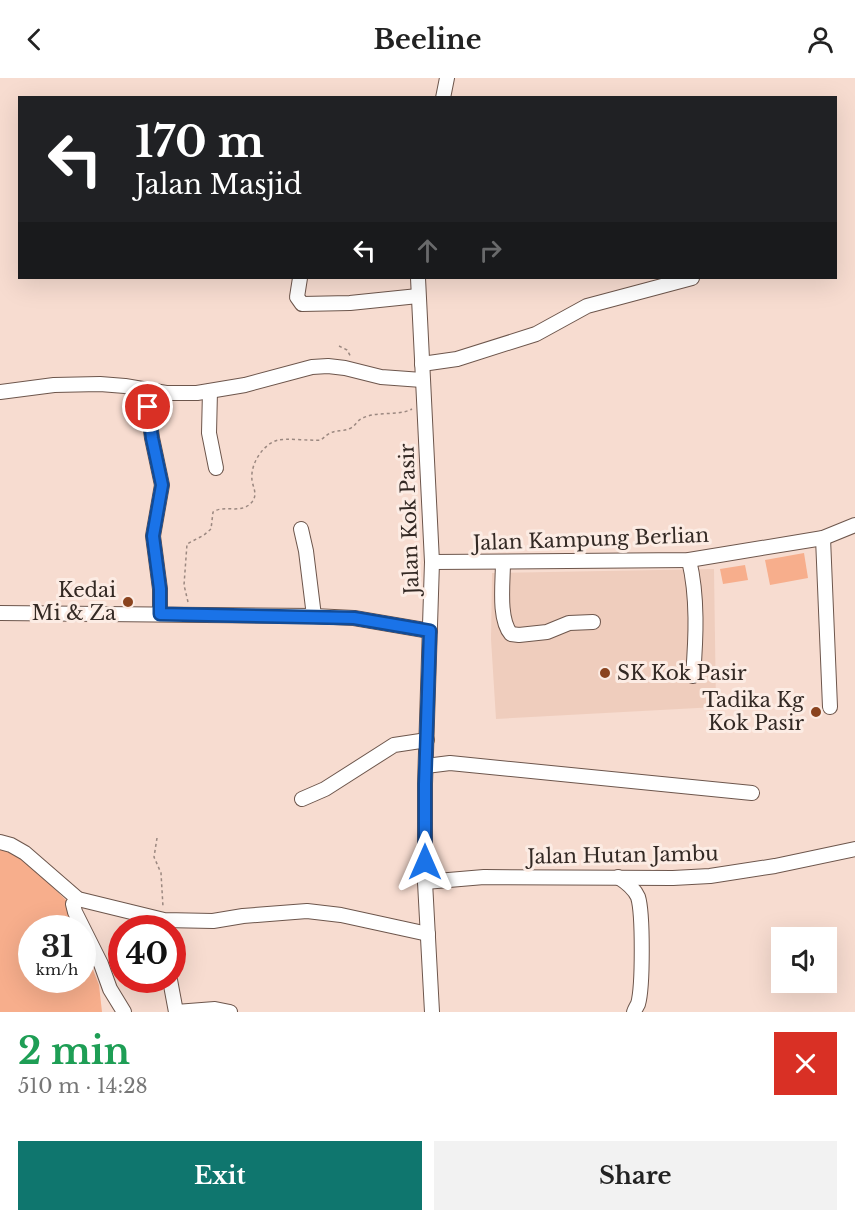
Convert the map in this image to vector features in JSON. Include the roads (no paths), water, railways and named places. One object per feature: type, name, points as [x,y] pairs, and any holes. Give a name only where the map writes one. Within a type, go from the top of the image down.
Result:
[{"type":"street","points":[[443,96],[447,78]]},
{"type":"street","points":[[300,279],[297,297],[302,303],[350,303],[418,296]]},
{"type":"street","name":"Jalan Kok Pasir","points":[[418,279],[432,562],[426,740],[425,882],[432,1012]]},
{"type":"street","points":[[422,364],[458,359],[536,334],[587,306],[688,279]]},
{"type":"street","points":[[0,392],[54,385],[88,384],[125,386],[153,392],[181,394],[245,385],[312,367],[328,366],[381,377],[423,380]]},
{"type":"street","points":[[210,391],[209,433],[216,468]]},
{"type":"street","points":[[153,392],[148,407],[162,485],[153,536],[160,589],[160,614]]},
{"type":"street","name":"Jalan Kampung Berlian","points":[[432,562],[689,560],[823,538],[855,525]]},
{"type":"street","points":[[301,529],[314,616]]},
{"type":"street","points":[[823,538],[830,707]]},
{"type":"street","points":[[689,560],[694,588],[696,645],[693,676]]},
{"type":"street","points":[[503,562],[503,614],[511,634],[547,632],[569,623],[592,622]]},
{"type":"street","points":[[0,613],[314,616],[354,618],[430,631]]},
{"type":"street","points":[[302,799],[337,782],[394,745],[426,740]]},
{"type":"street","points":[[426,766],[450,763],[752,793]]},
{"type":"street","points":[[0,842],[25,853],[78,899],[133,915]]},
{"type":"street","name":"Jalan Hutan Jambu","points":[[425,882],[483,877],[710,876],[775,866],[855,849]]},
{"type":"street","points":[[618,877],[631,887],[638,897],[640,977],[638,1003],[634,1012]]},
{"type":"street","points":[[78,899],[73,904],[75,912],[101,964],[110,989],[124,1012]]},
{"type":"street","points":[[186,922],[307,911],[340,915],[428,934]]},
{"type":"street","points":[[172,993],[176,1012],[215,1009],[230,1012]]},
{"type":"place","name":"Kedai Mi & Za","points":[[128,602]]},
{"type":"place","name":"SK Kok Pasir","points":[[605,673]]},
{"type":"place","name":"Tadika Kg Kok Pasir","points":[[816,712]]}]
